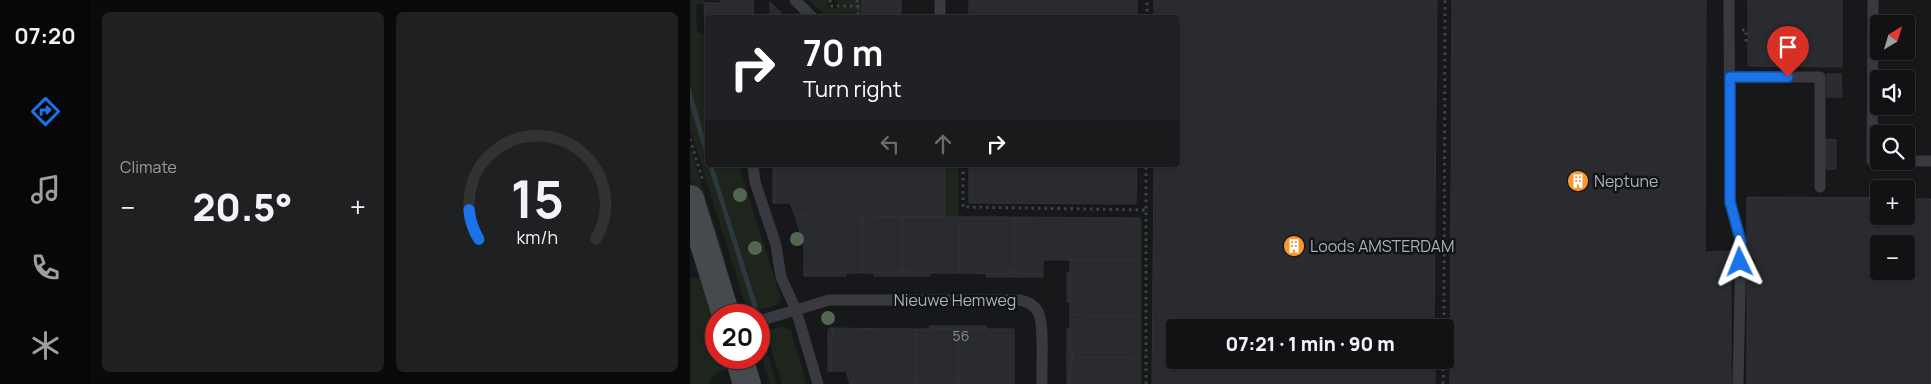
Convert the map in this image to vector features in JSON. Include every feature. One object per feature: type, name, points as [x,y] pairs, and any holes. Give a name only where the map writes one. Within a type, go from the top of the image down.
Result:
[{"type":"main road","points":[[690,199],[723,304]]},
{"type":"main road","points":[[742,369],[747,384]]},
{"type":"lane","points":[[794,0],[810,15]]},
{"type":"lane","points":[[940,0],[940,15]]},
{"type":"lane","points":[[1729,0],[1730,202],[1741,242],[1738,384]]},
{"type":"lane","points":[[1872,125],[1873,0]]},
{"type":"lane","points":[[1730,77],[1820,77],[1820,187]]},
{"type":"lane","points":[[1915,161],[1931,161]]},
{"type":"lane","points":[[753,167],[756,182],[776,245],[781,277],[796,310],[818,384]]},
{"type":"lane","name":"Nieuwe Hemweg","points":[[770,318],[829,300],[1024,300],[1034,307],[1040,318],[1042,384]]},
{"type":"path","points":[[830,0],[830,6],[859,6]]},
{"type":"path","points":[[857,0],[858,15]]},
{"type":"path","points":[[1147,0],[1147,15]]},
{"type":"path","points":[[1444,319],[1446,0]]},
{"type":"path","points":[[1746,33],[1746,44],[1748,44]]},
{"type":"path","points":[[963,167],[963,207],[1146,210]]},
{"type":"path","points":[[1146,167],[1146,384]]},
{"type":"path","points":[[1443,384],[1444,369]]},
{"type":"shaded area","points":[[690,0],[704,0],[704,3],[696,5],[697,31],[705,37],[705,139],[690,86]]},
{"type":"shaded area","points":[[809,0],[827,0],[828,9],[840,8],[840,4],[835,0],[862,0],[862,15],[825,15]]},
{"type":"shaded area","points":[[690,86],[705,139],[705,155],[690,105]]},
{"type":"shaded area","points":[[690,105],[705,153],[705,167],[709,167],[752,304],[745,304],[690,129]]},
{"type":"shaded area","points":[[690,147],[726,262],[725,266],[718,267],[690,178]]},
{"type":"shaded area","points":[[709,167],[714,167],[757,304],[752,304]]},
{"type":"shaded area","points":[[714,167],[740,167],[781,299],[777,305],[770,307],[770,304],[757,304]]},
{"type":"shaded area","points":[[945,167],[958,167],[958,217],[945,217]]},
{"type":"shaded area","points":[[1140,218],[1142,218],[1142,384],[1140,384]]},
{"type":"shaded area","points":[[707,277],[713,304],[705,304],[705,369],[728,369],[718,372],[707,384],[690,384],[690,278]]},
{"type":"shaded area","points":[[784,327],[791,331],[807,384],[782,384],[770,345],[770,330]]},
{"type":"shaded area","points":[[770,362],[777,384],[770,384],[765,369],[770,369]]},
{"type":"building","points":[[720,0],[753,0],[754,15],[705,15],[705,36],[704,3],[721,3]]},
{"type":"building","points":[[862,0],[901,0],[901,15],[862,15]]},
{"type":"building","points":[[969,0],[1137,0],[1137,15],[969,15]]},
{"type":"building","name":"Loods AMSTERDAM","points":[[1154,0],[1437,0],[1434,319],[1166,319],[1166,369],[1435,369],[1435,384],[1152,384],[1154,167],[1180,167],[1180,15],[1154,15]]},
{"type":"building","name":"Neptune","points":[[1452,0],[1706,0],[1705,252],[1731,251],[1731,384],[1450,384],[1450,369],[1454,369],[1454,319],[1450,319]]},
{"type":"building","points":[[1748,0],[1842,0],[1842,67],[1748,66]]},
{"type":"building","points":[[770,2],[783,15],[770,15]]},
{"type":"building","points":[[1827,74],[1841,74],[1842,97],[1827,97]]},
{"type":"building","points":[[1826,139],[1836,140],[1836,169],[1826,169]]},
{"type":"building","points":[[773,167],[776,167],[776,203],[773,203]]},
{"type":"building","points":[[776,167],[945,167],[945,217],[795,216],[790,203],[776,203]]},
{"type":"building","points":[[969,167],[1137,167],[1136,204],[969,203]]},
{"type":"building","points":[[1747,197],[1870,198],[1750,198],[1750,201],[1747,201]]},
{"type":"building","points":[[1750,198],[1870,198],[1870,225],[1915,225],[1915,199],[1931,199],[1931,384],[1747,384],[1747,201],[1750,201]]},
{"type":"building","points":[[795,216],[862,216],[862,273],[810,273],[810,271],[805,271],[804,276],[804,245]]},
{"type":"building","points":[[862,216],[902,217],[902,271],[896,271],[897,273],[862,273]]},
{"type":"building","points":[[902,217],[960,217],[960,273],[908,273],[908,271],[903,271],[902,276]]},
{"type":"building","points":[[960,217],[1014,217],[1014,271],[1008,271],[1008,274],[960,273]]},
{"type":"building","points":[[1014,217],[1140,218],[1140,260],[1043,260],[1043,274],[1020,274],[1020,272],[1015,272],[1014,277]]},
{"type":"building","points":[[1070,260],[1140,260],[1140,316],[1070,315],[1070,279],[1072,279],[1072,274],[1067,273],[1070,273]]},
{"type":"building","points":[[805,271],[810,271],[810,273],[846,273],[846,276],[805,276]]},
{"type":"building","points":[[896,271],[902,271],[902,276],[874,276],[874,273],[897,273]]},
{"type":"building","points":[[902,271],[908,271],[908,273],[930,273],[930,276],[902,276]]},
{"type":"building","points":[[1008,271],[1014,271],[1014,277],[986,277],[986,274],[1008,274]]},
{"type":"building","points":[[1015,272],[1020,272],[1020,274],[1043,274],[1043,277],[1014,277]]},
{"type":"building","points":[[1067,274],[1072,274],[1072,279],[1070,279],[1070,302],[1067,302]]},
{"type":"building","points":[[1070,315],[1140,316],[1140,358],[1067,357],[1072,357],[1072,351],[1070,351]]},
{"type":"building","points":[[930,326],[958,326],[958,331],[952,331],[952,329],[929,329]]},
{"type":"building","points":[[958,326],[958,384],[915,384],[916,329],[952,329],[952,331],[957,331]]},
{"type":"building","points":[[958,326],[959,331],[964,331],[964,329],[1014,329],[1014,384],[958,384]]},
{"type":"building","points":[[958,326],[986,326],[986,329],[964,329],[964,331],[958,331]]},
{"type":"building","points":[[828,328],[916,329],[915,384],[850,384],[846,371],[831,371],[833,330]]},
{"type":"building","points":[[1067,329],[1070,329],[1070,351],[1072,351],[1072,357],[1067,357]]},
{"type":"building","points":[[828,330],[833,330],[831,371],[828,371]]},
{"type":"building","points":[[1067,357],[1140,358],[1140,384],[1070,384],[1070,363],[1072,363],[1072,358]]},
{"type":"building","points":[[1067,357],[1072,357],[1072,363],[1070,363],[1070,384],[1067,384]]},
{"type":"place","name":"Neptune","points":[[1578,181]]},
{"type":"place","name":"Loods AMSTERDAM","points":[[1294,246]]},
{"type":"route","points":[[1740,262],[1741,242],[1730,202],[1730,77],[1788,77]]}]
